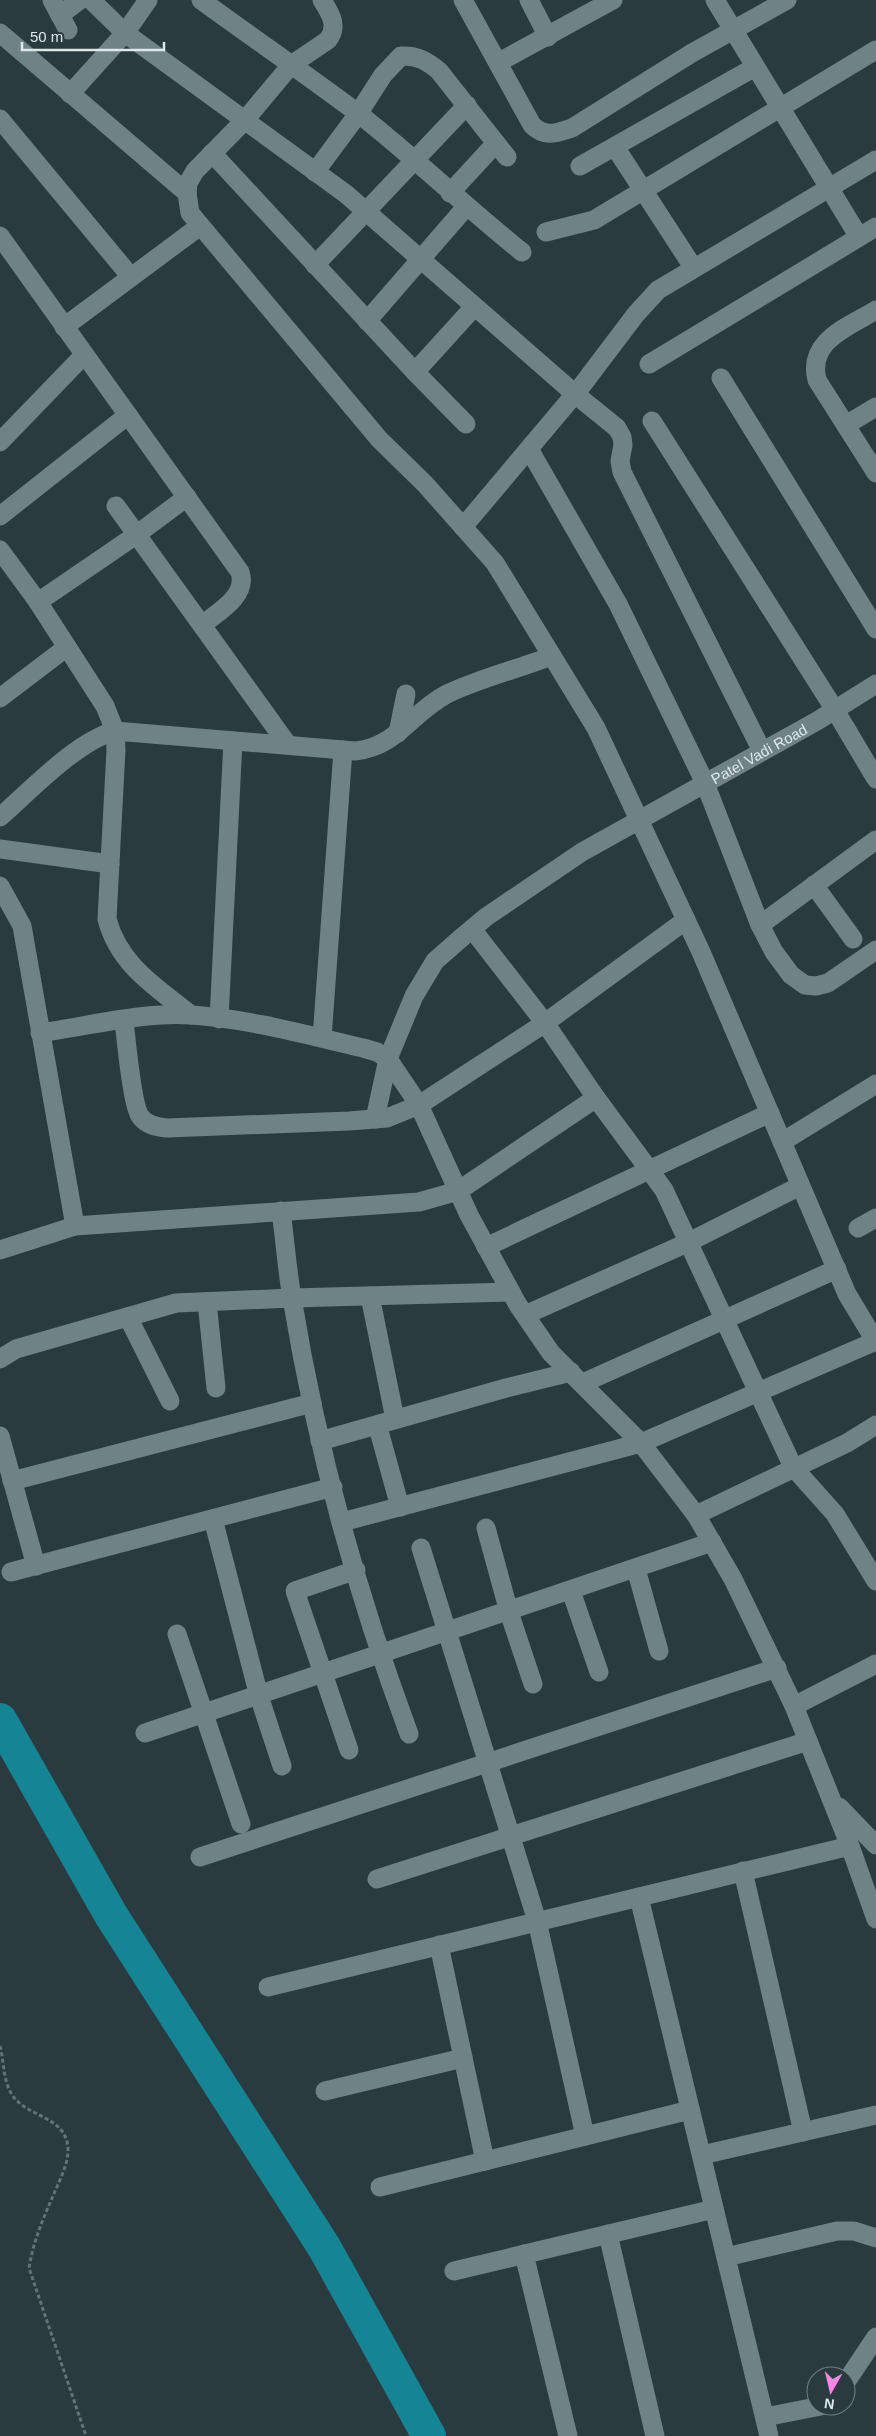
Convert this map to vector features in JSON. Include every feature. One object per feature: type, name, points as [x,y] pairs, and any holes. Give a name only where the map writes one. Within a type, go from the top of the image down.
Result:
[{"type":"street","points":[[60,15],[80,0]]},
{"type":"street","points":[[91,0],[125,33],[245,120],[366,212],[575,394],[617,428],[622,437],[623,445],[620,461],[622,472],[762,751]]},
{"type":"street","points":[[70,94],[125,33],[148,0]]},
{"type":"street","points":[[201,0],[358,114],[414,160],[466,207],[522,252]]},
{"type":"street","points":[[322,0],[332,16],[332,35],[328,40],[291,65],[245,120],[195,171],[188,183],[187,193],[190,213],[379,440],[425,484],[495,563],[651,814],[686,920],[770,1113],[796,1133],[800,1186],[856,1312],[876,1341],[641,1443],[342,1522]]},
{"type":"street","points":[[462,0],[499,62],[532,125],[538,131],[550,135],[572,128],[692,53],[786,0]]},
{"type":"street","points":[[529,0],[548,37]]},
{"type":"street","points":[[499,62],[548,37],[612,0]]},
{"type":"street","points":[[715,0],[859,237]]},
{"type":"street","points":[[0,33],[187,193]]},
{"type":"street","points":[[546,232],[594,220],[876,50]]},
{"type":"street","points":[[315,172],[358,114],[383,75],[401,56],[413,55],[427,61],[439,71],[502,150],[450,193]]},
{"type":"street","points":[[580,166],[756,67]]},
{"type":"street","points":[[315,265],[467,106]]},
{"type":"street","points":[[0,119],[131,277]]},
{"type":"street","points":[[615,147],[693,267]]},
{"type":"street","points":[[212,153],[367,321],[466,424]]},
{"type":"street","points":[[463,527],[575,394],[658,290],[693,267],[876,160]]},
{"type":"street","points":[[367,321],[466,207]]},
{"type":"street","points":[[64,327],[200,226]]},
{"type":"street","points":[[649,364],[876,227]]},
{"type":"street","points":[[0,236],[234,562],[243,580],[240,592],[202,625]]},
{"type":"street","points":[[415,372],[474,307]]},
{"type":"street","points":[[876,310],[832,337],[820,348],[815,359],[817,380],[876,473]]},
{"type":"street","points":[[0,442],[84,354]]},
{"type":"street","points":[[721,378],[876,629]]},
{"type":"street","points":[[846,425],[876,407]]},
{"type":"street","points":[[0,516],[128,415]]},
{"type":"street","points":[[652,421],[876,779]]},
{"type":"street","points":[[529,449],[618,604],[705,783],[760,925],[774,952],[791,974],[805,985],[816,986],[828,983],[876,950]]},
{"type":"street","points":[[38,602],[136,535],[187,497]]},
{"type":"street","points":[[116,506],[288,745]]},
{"type":"street","points":[[0,550],[68,647],[105,706],[115,731],[116,750],[107,919],[112,938],[121,954],[145,978],[191,1015]]},
{"type":"street","points":[[0,698],[68,647]]},
{"type":"street","points":[[0,817],[84,746],[103,734],[115,731],[343,750],[370,749],[398,733],[424,709],[448,694],[552,656]]},
{"type":"street","name":"Patel Vadi Road","points":[[375,1119],[388,1059],[414,996],[435,961],[472,929],[582,852],[834,710],[876,684]]},
{"type":"street","points":[[398,733],[406,694]]},
{"type":"street","points":[[219,1019],[233,741]]},
{"type":"street","points":[[322,1038],[343,750]]},
{"type":"street","points":[[760,925],[876,840]]},
{"type":"street","points":[[0,849],[110,864]]},
{"type":"street","points":[[814,885],[853,939]]},
{"type":"street","points":[[0,886],[22,926],[75,1226]]},
{"type":"street","points":[[124,1020],[137,1110],[146,1123],[177,1128],[387,1118],[419,1105],[545,1023],[686,920]]},
{"type":"street","points":[[472,929],[545,1023],[596,1098],[664,1190],[687,1243],[793,1467],[868,1552],[876,1581]]},
{"type":"street","points":[[40,1033],[152,1016],[191,1015],[266,1025],[377,1052],[388,1059],[419,1105],[486,1247],[510,1292],[525,1315],[551,1353],[641,1443],[696,1515],[733,1579],[794,1706],[832,1799],[876,1919]]},
{"type":"street","points":[[796,1133],[876,1084]]},
{"type":"street","points":[[0,1250],[75,1226],[419,1202],[458,1191],[596,1098]]},
{"type":"street","points":[[486,1247],[770,1113]]},
{"type":"street","points":[[525,1315],[687,1243],[800,1186]]},
{"type":"street","points":[[281,1211],[292,1298],[320,1441],[380,1656],[408,1734]]},
{"type":"street","points":[[858,1228],[876,1218]]},
{"type":"street","points":[[320,1441],[387,1422],[577,1378],[724,1320],[837,1270]]},
{"type":"street","points":[[2,1352],[176,1303],[510,1292]]},
{"type":"street","points":[[370,1296],[387,1422],[379,1431],[400,1507]]},
{"type":"street","points":[[207,1302],[216,1388]]},
{"type":"street","points":[[128,1317],[170,1401]]},
{"type":"street","points":[[12,1480],[312,1403]]},
{"type":"street","points":[[696,1515],[793,1467],[847,1443],[876,1425]]},
{"type":"street","points":[[0,1436],[36,1566]]},
{"type":"street","points":[[12,1572],[333,1487]]},
{"type":"street","points":[[213,1519],[259,1696],[282,1766]]},
{"type":"street","points":[[486,1528],[509,1612],[533,1684]]},
{"type":"street","points":[[145,1733],[380,1656],[712,1542]]},
{"type":"street","points":[[421,1548],[537,1921],[585,2136]]},
{"type":"street","points":[[636,1569],[659,1651]]},
{"type":"street","points":[[349,1750],[295,1591],[356,1570]]},
{"type":"street","points":[[571,1590],[599,1672]]},
{"type":"street","points":[[178,1634],[241,1824]]},
{"type":"street","points":[[794,1706],[876,1664]]},
{"type":"street","points":[[200,1857],[777,1668]]},
{"type":"street","points":[[377,1879],[808,1741]]},
{"type":"street","points":[[832,1799],[876,1845]]},
{"type":"street","points":[[268,1987],[850,1846]]},
{"type":"street","points":[[743,1872],[803,2132]]},
{"type":"street","points":[[639,1897],[769,2436]]},
{"type":"street","points":[[439,1945],[485,2161]]},
{"type":"street","points":[[325,2091],[463,2058]]},
{"type":"street","points":[[380,2187],[690,2110]]},
{"type":"street","points":[[702,2155],[876,2115]]},
{"type":"street","points":[[454,2272],[714,2209]]},
{"type":"street","points":[[726,2257],[837,2231],[854,2231],[876,2238]]},
{"type":"street","points":[[608,2234],[655,2436]]},
{"type":"street","points":[[524,2254],[568,2436]]},
{"type":"street","points":[[856,2367],[876,2337]]},
{"type":"street","points":[[765,2417],[806,2409]]},
{"type":"path","points":[[0,2046],[6,2079],[12,2095],[22,2105],[57,2125],[66,2135],[68,2149],[66,2164],[32,2246],[29,2268],[86,2436]]},
{"type":"waterway","points":[[0,1720],[111,1915],[324,2247],[429,2436]]}]
